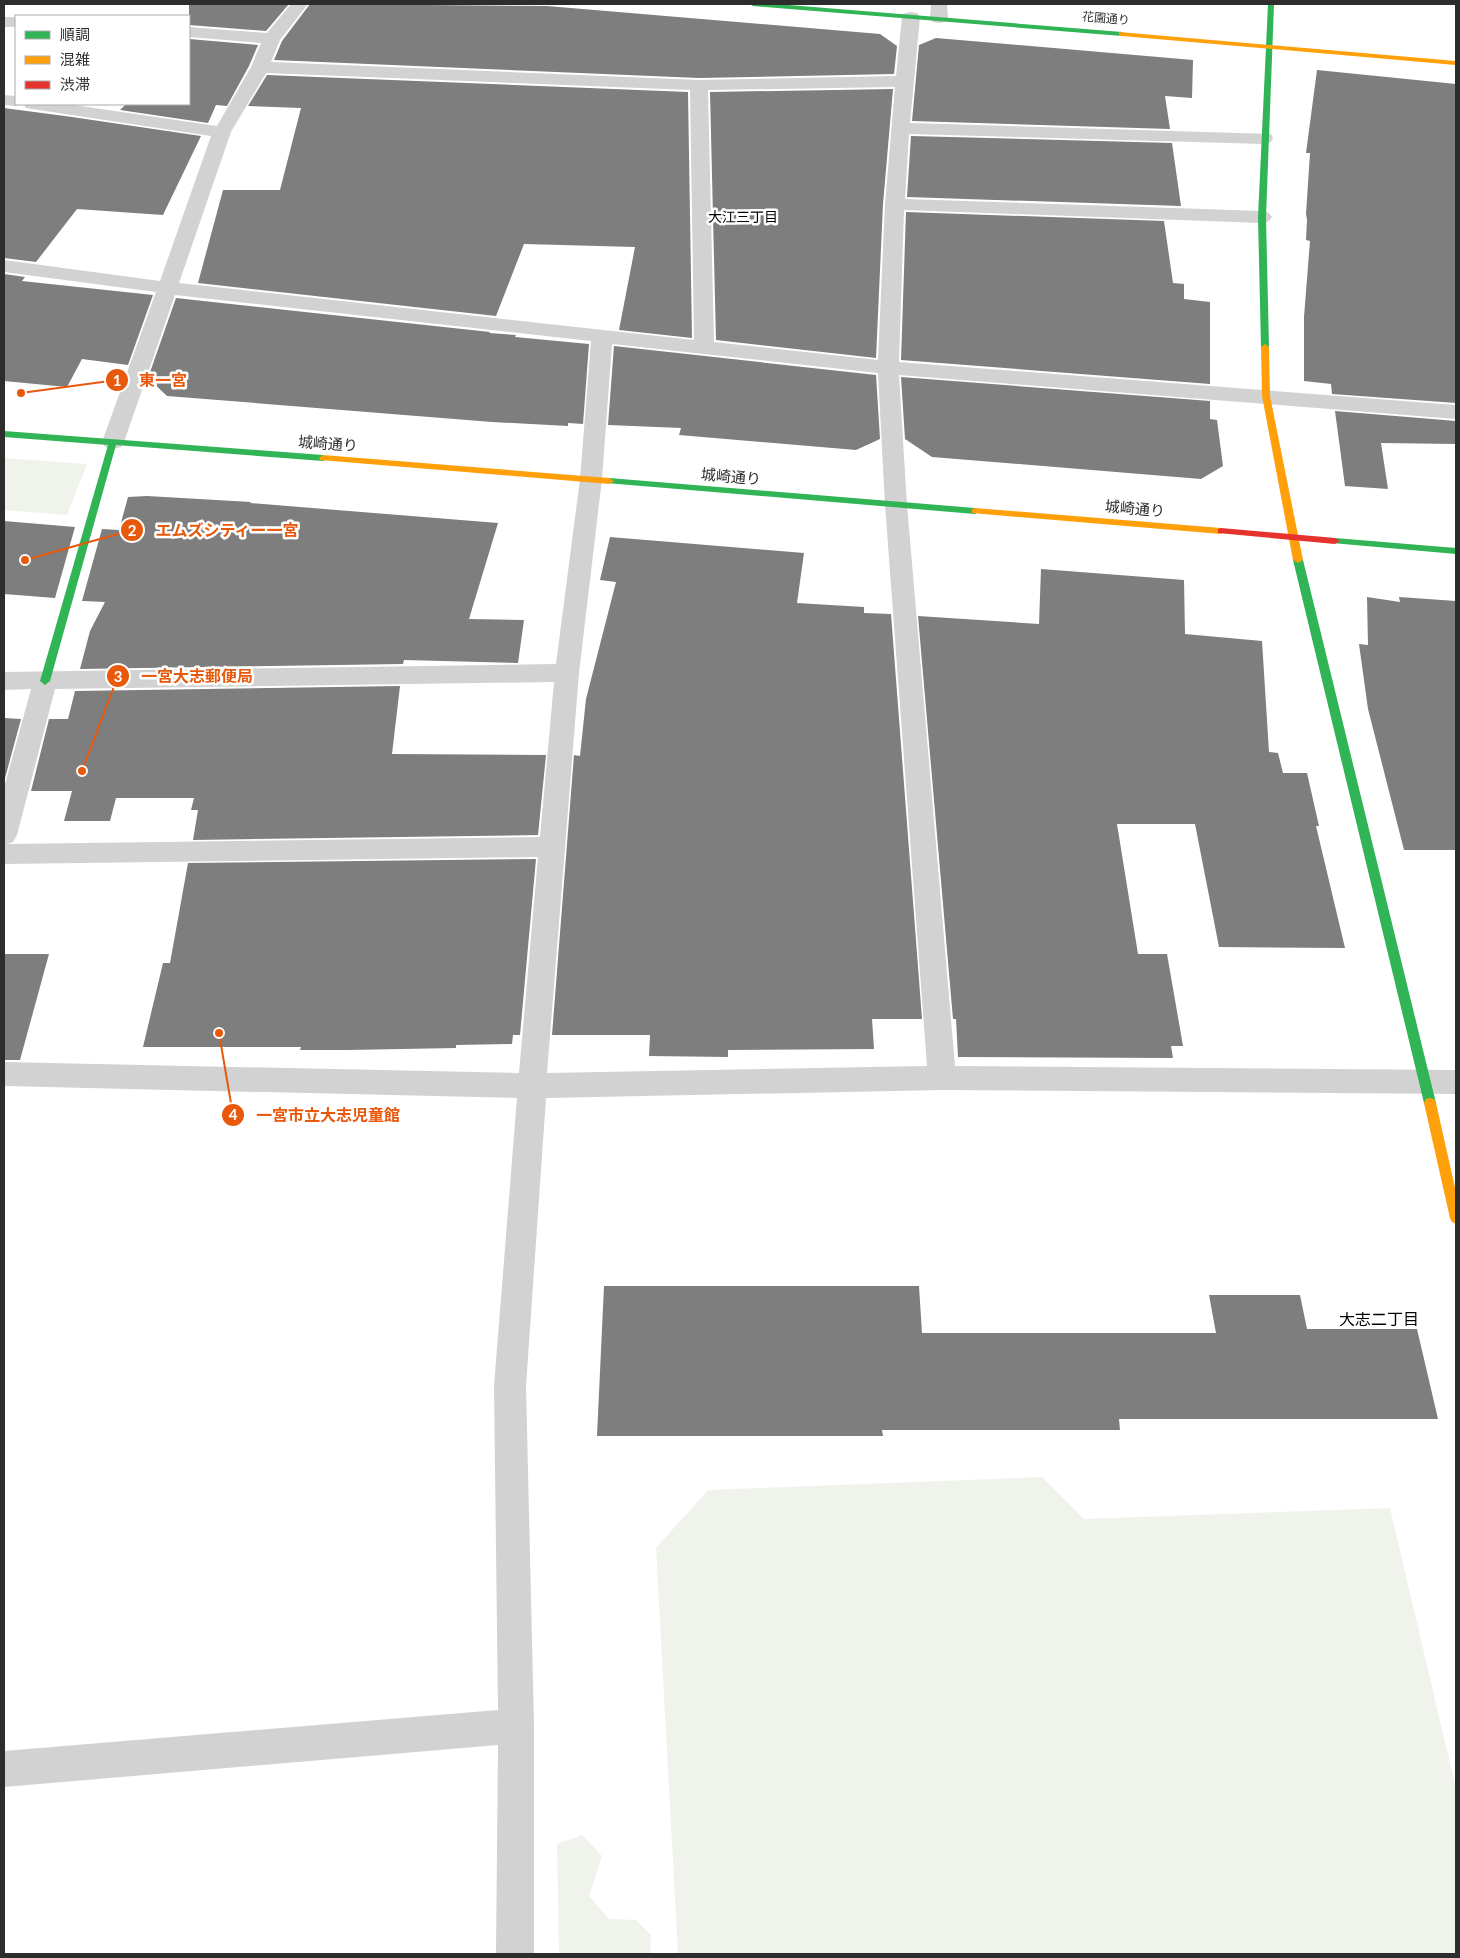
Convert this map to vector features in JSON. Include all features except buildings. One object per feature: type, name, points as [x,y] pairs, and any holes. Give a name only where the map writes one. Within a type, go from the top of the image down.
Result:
[{"type":"street","points":[[4,834],[113,442],[169,288],[222,132],[260,67],[272,40],[300,4]]},
{"type":"street","name":"花園通り","points":[[753,4],[911,17],[939,11],[1271,46],[1456,63]]},
{"type":"street","points":[[1271,4],[1271,46],[1264,138],[1262,217],[1266,396],[1292,536],[1456,1218]]},
{"type":"street","points":[[911,17],[904,81],[895,204],[888,368],[896,505],[942,1078]]},
{"type":"street","points":[[190,32],[272,40]]},
{"type":"street","points":[[260,67],[699,85],[904,81]]},
{"type":"street","points":[[699,85],[704,347]]},
{"type":"street","points":[[39,105],[222,132]]},
{"type":"street","points":[[900,128],[1264,138]]},
{"type":"street","points":[[895,204],[1262,217]]},
{"type":"street","points":[[4,266],[169,288],[888,368],[1456,412]]},
{"type":"street","points":[[515,1954],[516,1726],[510,1386],[532,1086],[567,673],[591,479],[602,337]]},
{"type":"street","name":"城崎通り","points":[[4,434],[591,479],[1456,551]]},
{"type":"street","points":[[4,681],[567,673]]},
{"type":"street","points":[[4,854],[552,847]]},
{"type":"street","points":[[4,1074],[532,1086],[942,1078],[1456,1082]]},
{"type":"street","points":[[4,1768],[516,1726]]},
{"type":"shaded area","points":[[4,458],[87,464],[67,515],[4,510]]},
{"type":"shaded area","points":[[1042,1477],[1084,1519],[1390,1508],[1456,1789],[1456,1954],[678,1954],[656,1548],[708,1490]]},
{"type":"shaded area","points":[[582,1835],[602,1856],[589,1896],[609,1919],[636,1920],[651,1935],[650,1954],[559,1954],[557,1844]]},
{"type":"traffic: fast","points":[[753,4],[1122,34]]},
{"type":"traffic: fast","points":[[1265,347],[1262,217],[1271,4]]},
{"type":"traffic: fast","points":[[4,434],[323,458]]},
{"type":"traffic: fast","points":[[45,681],[113,442]]},
{"type":"traffic: fast","points":[[609,481],[975,511]]},
{"type":"traffic: fast","points":[[1335,541],[1456,551]]},
{"type":"traffic: fast","points":[[1298,560],[1430,1103]]},
{"type":"traffic: slow","points":[[1122,34],[1456,63]]},
{"type":"traffic: slow","points":[[1265,347],[1266,396],[1298,560]]},
{"type":"traffic: slow","points":[[323,458],[609,481]]},
{"type":"traffic: slow","points":[[975,511],[1221,531]]},
{"type":"traffic: slow","points":[[1430,1103],[1456,1218]]},
{"type":"traffic: jam","points":[[1221,531],[1335,541]]},
{"type":"place","name":"東一宮","points":[[21,393]]},
{"type":"place","name":"エムズシティー一宮","points":[[25,560]]},
{"type":"place","name":"一宮大志郵便局","points":[[82,771]]},
{"type":"place","name":"一宮市立大志児童館","points":[[219,1033]]},
{"type":"district","name":"大江三丁目","points":[[743,216]]},
{"type":"district","name":"大志二丁目","points":[[1379,1318]]}]
